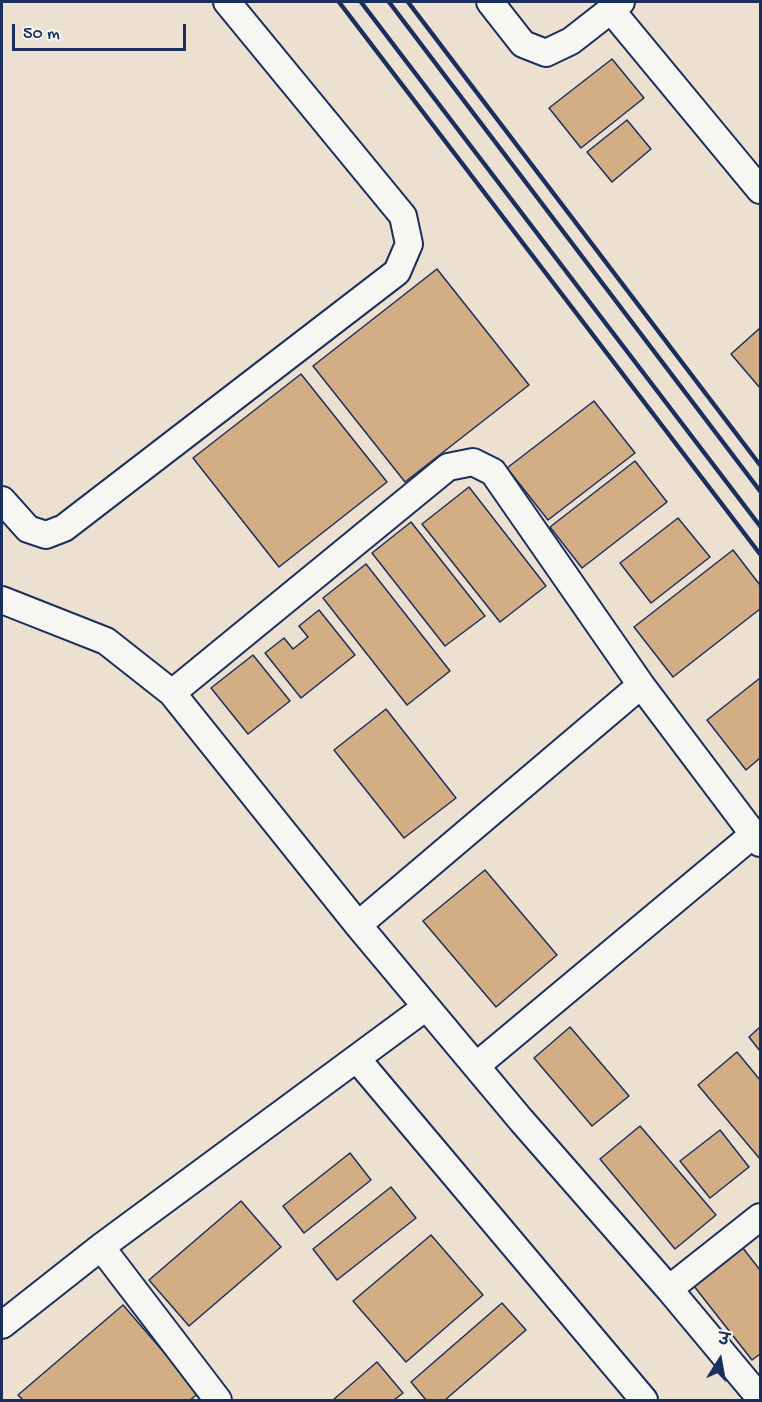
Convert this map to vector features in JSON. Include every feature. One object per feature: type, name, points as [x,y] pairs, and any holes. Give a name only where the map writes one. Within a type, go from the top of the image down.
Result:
[{"type":"street","points":[[2,500],[28,529],[46,536],[64,528],[397,272],[409,244],[403,216],[227,2]]},
{"type":"street","points":[[490,2],[523,44],[546,53],[571,41],[616,6],[760,190]]},
{"type":"street","points":[[172,693],[448,467],[473,462],[494,472],[641,685],[757,838],[476,1066]]},
{"type":"street","points":[[2,600],[106,641],[172,693],[426,1007],[760,1398]]},
{"type":"street","points":[[358,925],[641,685]]},
{"type":"street","points":[[2,1324],[101,1247],[426,1007]]},
{"type":"street","points":[[357,1059],[644,1401]]},
{"type":"street","points":[[669,1289],[760,1217]]},
{"type":"street","points":[[101,1247],[218,1401]]},
{"type":"building","points":[[612,59],[644,98],[581,148],[549,108]]},
{"type":"building","points":[[627,120],[651,149],[612,182],[587,152]]},
{"type":"building","points":[[437,269],[529,385],[405,482],[313,366]]},
{"type":"building","points":[[760,328],[760,388],[731,354]]},
{"type":"building","points":[[301,374],[387,482],[279,567],[193,458]]},
{"type":"building","points":[[594,401],[635,453],[548,520],[507,468]]},
{"type":"building","points":[[635,461],[667,502],[582,568],[550,527]]},
{"type":"building","points":[[469,487],[546,586],[500,622],[422,524]]},
{"type":"building","points":[[678,518],[710,557],[651,603],[620,563]]},
{"type":"building","points":[[411,522],[485,616],[445,646],[372,553]]},
{"type":"building","points":[[733,550],[760,585],[760,609],[673,677],[634,627]]},
{"type":"building","points":[[366,564],[450,671],[407,705],[323,598]]},
{"type":"building","points":[[319,610],[355,655],[301,698],[265,653],[284,638],[293,649],[308,637],[299,626]]},
{"type":"building","points":[[253,655],[290,701],[248,734],[211,688]]},
{"type":"building","points":[[760,678],[760,758],[746,770],[707,720]]},
{"type":"building","points":[[386,709],[456,798],[404,838],[334,750]]},
{"type":"building","points":[[485,870],[557,955],[496,1007],[423,921]]},
{"type":"building","points":[[570,1027],[629,1096],[592,1126],[534,1058]]},
{"type":"building","points":[[760,1027],[760,1051],[749,1037]]},
{"type":"building","points":[[737,1052],[760,1080],[760,1159],[698,1085]]},
{"type":"building","points":[[640,1126],[716,1215],[675,1249],[600,1159]]},
{"type":"building","points":[[720,1130],[749,1167],[710,1198],[680,1161]]},
{"type":"building","points":[[350,1153],[371,1180],[304,1233],[283,1206]]},
{"type":"building","points":[[391,1187],[416,1218],[337,1280],[313,1249]]},
{"type":"building","points":[[241,1201],[281,1247],[189,1326],[149,1280]]},
{"type":"building","points":[[431,1235],[483,1295],[406,1362],[353,1301]]},
{"type":"building","points":[[739,1243],[760,1270],[760,1354],[752,1360],[690,1281]]},
{"type":"building","points":[[502,1303],[526,1330],[445,1400],[426,1400],[411,1382]]},
{"type":"building","points":[[123,1305],[199,1393],[190,1400],[23,1400],[18,1395]]},
{"type":"building","points":[[377,1362],[403,1393],[394,1400],[333,1400]]},
{"type":"railway","points":[[339,2],[760,554]]},
{"type":"railway","points":[[361,2],[760,526]]},
{"type":"railway","points":[[389,2],[760,491]]},
{"type":"railway","points":[[408,2],[760,465]]}]
